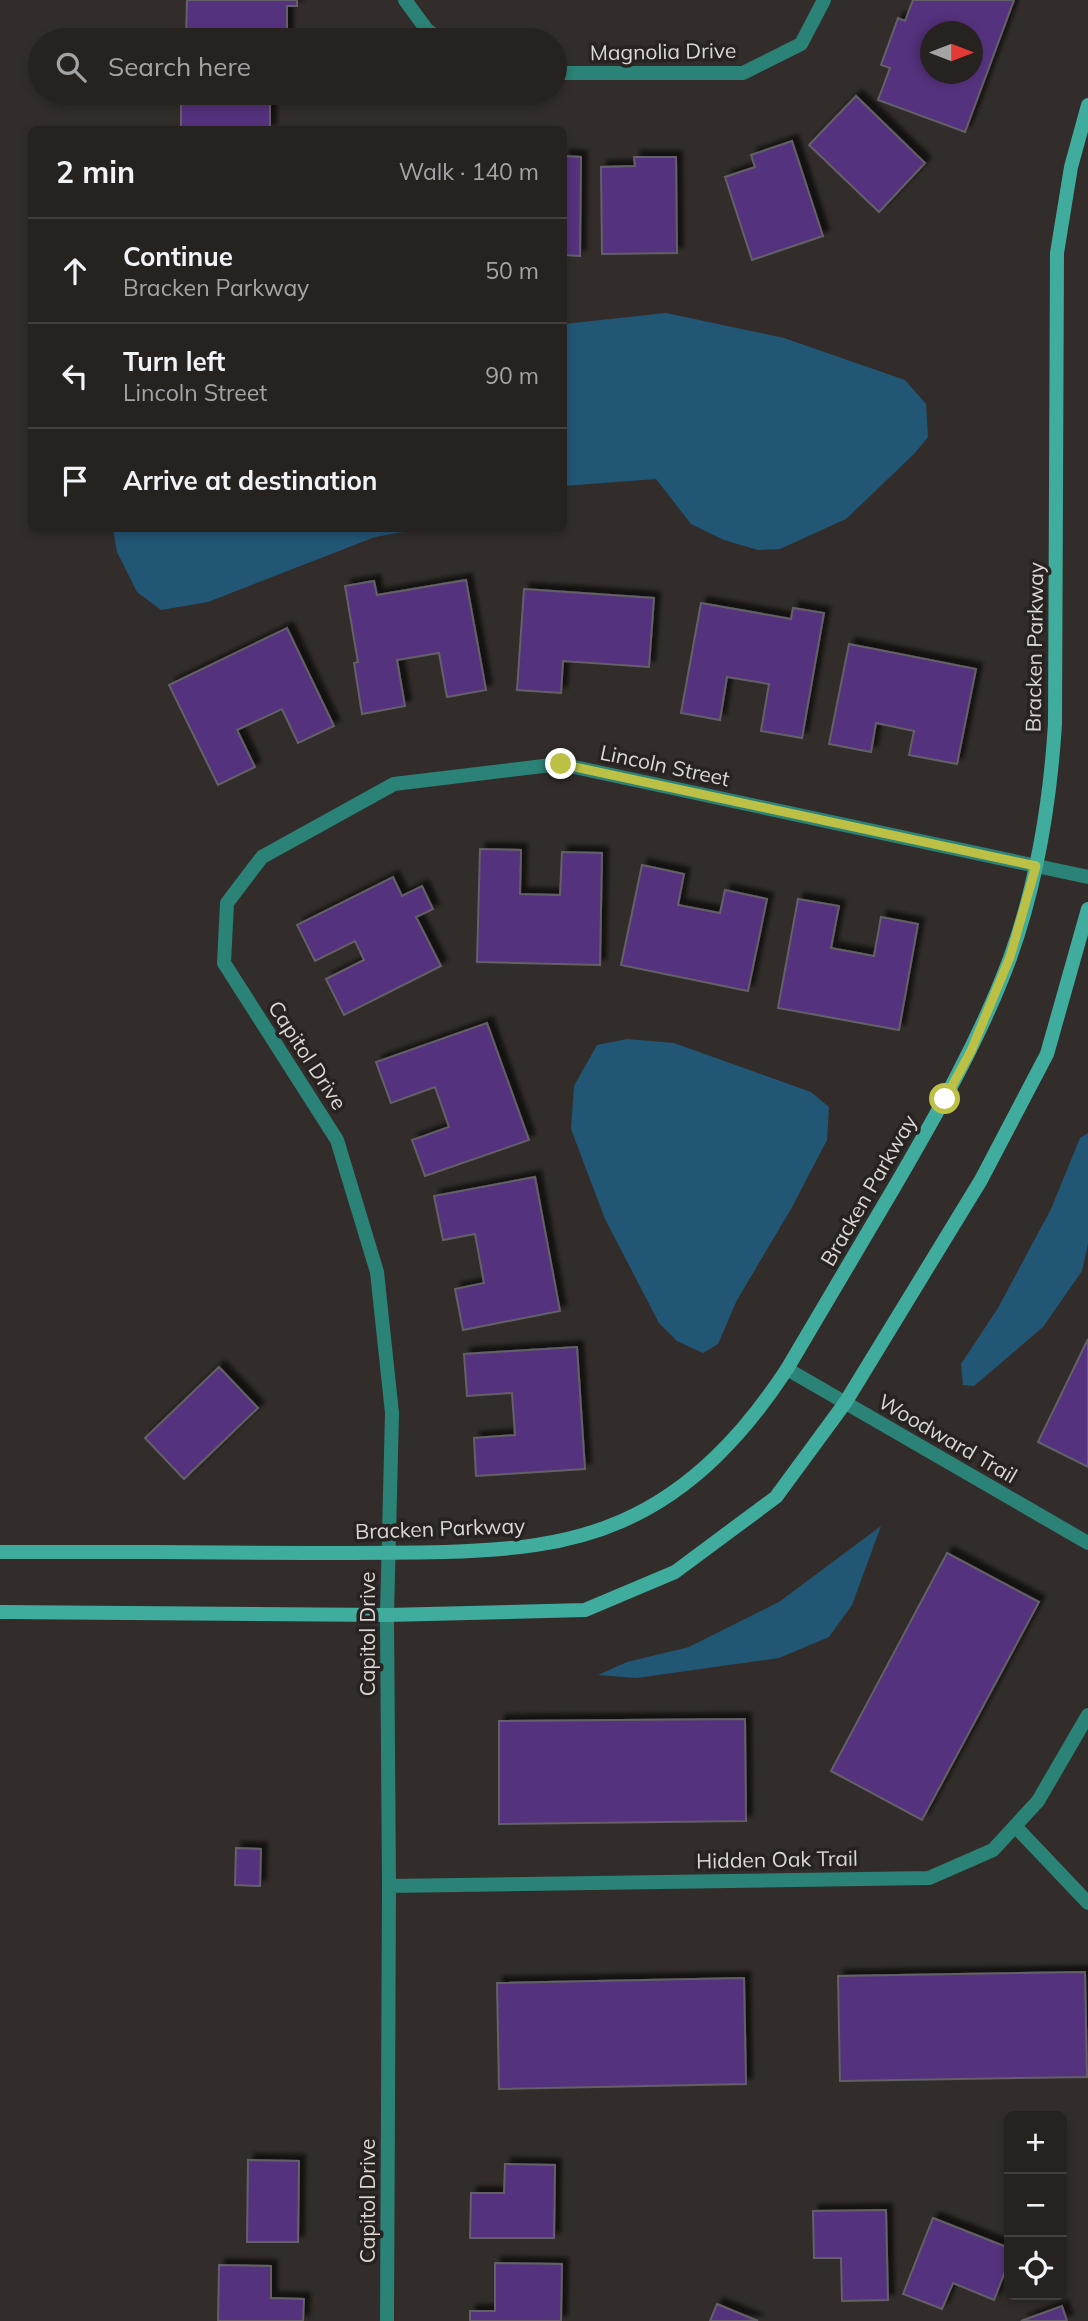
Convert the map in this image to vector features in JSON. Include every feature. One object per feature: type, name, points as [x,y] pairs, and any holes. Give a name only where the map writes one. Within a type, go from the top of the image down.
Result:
[{"type":"street","points":[[405,0],[426,28]]},
{"type":"street","name":"Magnolia Drive","points":[[567,73],[743,73],[801,44],[824,0]]},
{"type":"street","name":"Bracken Parkway","points":[[0,1552],[388,1553],[494,1550],[547,1545],[586,1535],[623,1521],[660,1500],[700,1472],[762,1408],[971,1051],[1010,957],[1036,866],[1051,785],[1055,724],[1057,253],[1071,167],[1088,106]]},
{"type":"street","name":"Lincoln Street","points":[[227,903],[262,857],[394,784],[561,764],[1088,877]]},
{"type":"street","name":"Capitol Drive","points":[[227,903],[224,963],[337,1140],[377,1272],[392,1413],[387,1615],[387,2321]]},
{"type":"street","points":[[0,1612],[387,1615],[586,1610],[675,1572],[776,1497],[845,1403],[981,1180],[1047,1054],[1088,909]]},
{"type":"street","name":"Woodward Trail","points":[[787,1369],[1088,1543]]},
{"type":"street","name":"Hidden Oak Trail","points":[[389,1886],[929,1878],[993,1850],[1038,1801],[1088,1715]]},
{"type":"street","points":[[1015,1826],[1088,1903]]},
{"type":"water","points":[[666,313],[784,338],[905,380],[926,404],[928,437],[914,454],[846,519],[780,549],[758,550],[724,540],[691,524],[656,479],[567,486],[567,324]]},
{"type":"water","points":[[114,532],[403,532],[375,537],[208,602],[161,610],[137,592],[117,552]]},
{"type":"water","points":[[627,1039],[674,1043],[811,1092],[829,1107],[827,1140],[791,1209],[737,1300],[718,1344],[703,1353],[677,1341],[659,1323],[605,1219],[571,1129],[574,1086],[597,1045]]},
{"type":"water","points":[[1088,1133],[1088,1244],[1082,1271],[1043,1327],[974,1386],[963,1385],[961,1364],[998,1308],[1051,1209],[1080,1138]]},
{"type":"water","points":[[881,1526],[852,1605],[829,1637],[779,1658],[637,1678],[598,1675],[627,1662],[689,1647],[779,1602]]},
{"type":"building","points":[[187,0],[297,0],[297,6],[287,6],[287,28],[186,28]]},
{"type":"building","points":[[913,0],[1014,0],[983,84],[983,21],[920,21],[920,84],[983,84],[965,132],[878,100],[890,68],[881,65],[898,18],[905,21]]},
{"type":"building","points":[[856,96],[925,163],[879,212],[809,145]]},
{"type":"building","points":[[181,105],[270,105],[270,126],[181,126]]},
{"type":"building","points":[[792,141],[823,236],[752,260],[725,177],[755,167],[751,155]]},
{"type":"building","points":[[567,156],[581,157],[580,256],[567,255]]},
{"type":"building","points":[[634,157],[676,157],[677,253],[602,254],[601,167],[635,166]]},
{"type":"building","points":[[466,580],[486,690],[447,697],[439,653],[397,660],[405,706],[362,714],[354,663],[358,662],[345,586],[374,581],[377,595]]},
{"type":"building","points":[[524,589],[654,598],[649,667],[563,661],[561,693],[517,690]]},
{"type":"building","points":[[701,603],[791,619],[793,608],[824,613],[802,738],[761,731],[769,684],[727,677],[720,720],[681,713]]},
{"type":"building","points":[[287,628],[334,726],[298,743],[282,709],[237,730],[255,767],[218,785],[169,685]]},
{"type":"building","points":[[849,644],[976,669],[957,764],[909,755],[914,731],[876,723],[871,752],[829,744]]},
{"type":"building","points":[[480,849],[521,850],[520,894],[560,895],[562,852],[602,853],[600,965],[477,962]]},
{"type":"building","points":[[642,865],[684,874],[678,905],[720,913],[725,890],[767,899],[748,991],[621,965]]},
{"type":"building","points":[[393,877],[402,896],[422,886],[433,909],[416,917],[441,966],[344,1015],[326,979],[364,960],[355,941],[315,961],[297,925]]},
{"type":"building","points":[[798,899],[839,906],[831,948],[874,956],[881,917],[918,924],[899,1030],[778,1008]]},
{"type":"building","points":[[487,1023],[529,1140],[425,1176],[412,1140],[449,1127],[435,1087],[391,1103],[376,1062]]},
{"type":"building","points":[[535,1177],[560,1311],[463,1330],[455,1289],[484,1283],[475,1234],[443,1240],[434,1196]]},
{"type":"building","points":[[1088,1339],[1088,1467],[1038,1442]]},
{"type":"building","points":[[577,1347],[585,1469],[476,1476],[474,1438],[515,1435],[512,1393],[467,1396],[464,1354]]},
{"type":"building","points":[[219,1367],[258,1408],[184,1479],[145,1438]]},
{"type":"building","points":[[947,1553],[1039,1602],[922,1820],[831,1771]]},
{"type":"building","points":[[745,1719],[746,1821],[499,1824],[499,1721]]},
{"type":"building","points":[[236,1848],[261,1849],[260,1886],[235,1885]]},
{"type":"building","points":[[1085,1972],[1087,2077],[840,2081],[838,1976]]},
{"type":"building","points":[[744,1978],[746,2084],[499,2089],[497,1983]]},
{"type":"building","points":[[248,2160],[299,2161],[298,2242],[247,2242]]},
{"type":"building","points":[[505,2164],[555,2165],[554,2238],[470,2238],[471,2193],[504,2193]]},
{"type":"building","points":[[886,2210],[888,2300],[842,2301],[841,2258],[814,2258],[813,2211]]},
{"type":"building","points":[[933,2218],[1004,2246],[1004,2274],[994,2300],[953,2283],[942,2309],[903,2294]]},
{"type":"building","points":[[495,2263],[562,2264],[561,2321],[470,2321],[470,2311],[495,2311]]},
{"type":"building","points":[[219,2265],[271,2266],[271,2298],[304,2299],[303,2321],[218,2321]]},
{"type":"building","points":[[717,2304],[758,2321],[710,2321]]},
{"type":"building","points":[[1062,2306],[1067,2321],[1021,2321]]},
{"type":"route","points":[[561,764],[1036,866],[1010,957],[971,1051],[945,1099]]}]
